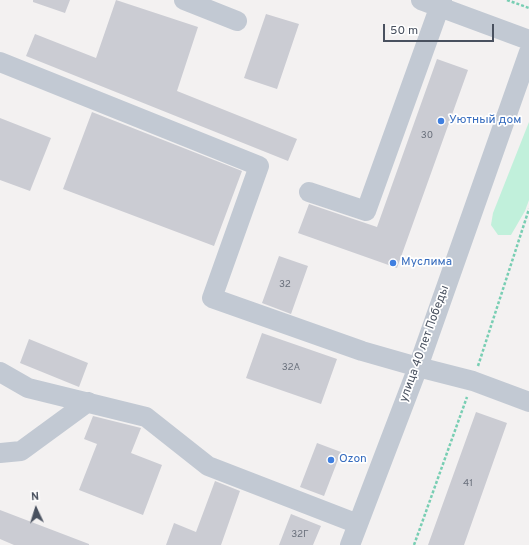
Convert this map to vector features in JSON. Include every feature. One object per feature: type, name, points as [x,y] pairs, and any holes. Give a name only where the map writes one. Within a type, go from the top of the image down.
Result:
[{"type":"street","points":[[184,0],[237,21]]},
{"type":"street","points":[[421,0],[441,4],[529,40]]},
{"type":"street","points":[[309,192],[366,211],[441,4]]},
{"type":"street","name":"улица 40 лет Победы","points":[[350,545],[418,367],[529,52]]},
{"type":"street","points":[[0,62],[258,166],[212,298],[362,351],[473,381],[529,402]]},
{"type":"street","points":[[0,372],[28,388],[146,417],[208,466],[358,524]]},
{"type":"street","points":[[0,453],[22,451],[88,402]]},
{"type":"path","points":[[507,0],[529,8]]},
{"type":"green space","points":[[529,122],[529,200],[525,211],[511,235],[498,235],[491,225],[493,213]]},
{"type":"building","points":[[33,0],[70,0],[65,13],[33,2]]},
{"type":"building","points":[[116,0],[198,27],[177,91],[297,139],[288,161],[26,56],[35,34],[96,58]]},
{"type":"building","points":[[266,14],[299,24],[277,89],[244,78]]},
{"type":"building","points":[[437,59],[468,70],[397,268],[298,233],[309,204],[377,227]]},
{"type":"building","points":[[92,112],[242,171],[214,246],[63,189]]},
{"type":"building","points":[[0,118],[51,138],[30,191],[0,180]]},
{"type":"building","points":[[279,256],[308,266],[291,314],[262,303]]},
{"type":"building","points":[[262,333],[337,359],[321,404],[246,378]]},
{"type":"building","points":[[29,339],[88,363],[79,387],[20,363]]},
{"type":"building","points":[[476,412],[507,423],[464,545],[428,545]]},
{"type":"building","points":[[93,416],[141,428],[131,453],[162,465],[143,515],[79,490],[97,444],[84,439]]},
{"type":"building","points":[[317,443],[341,452],[324,496],[300,487]]},
{"type":"building","points":[[215,481],[240,491],[221,545],[166,545],[174,523],[196,532]]},
{"type":"building","points":[[0,510],[89,545],[14,545],[0,539]]},
{"type":"building","points":[[291,514],[321,526],[313,545],[279,545]]},
{"type":"place","name":"Уютный дом","points":[[441,121]]},
{"type":"place","name":"Муслима","points":[[393,263]]},
{"type":"place","name":"Ozon","points":[[331,460]]}]
